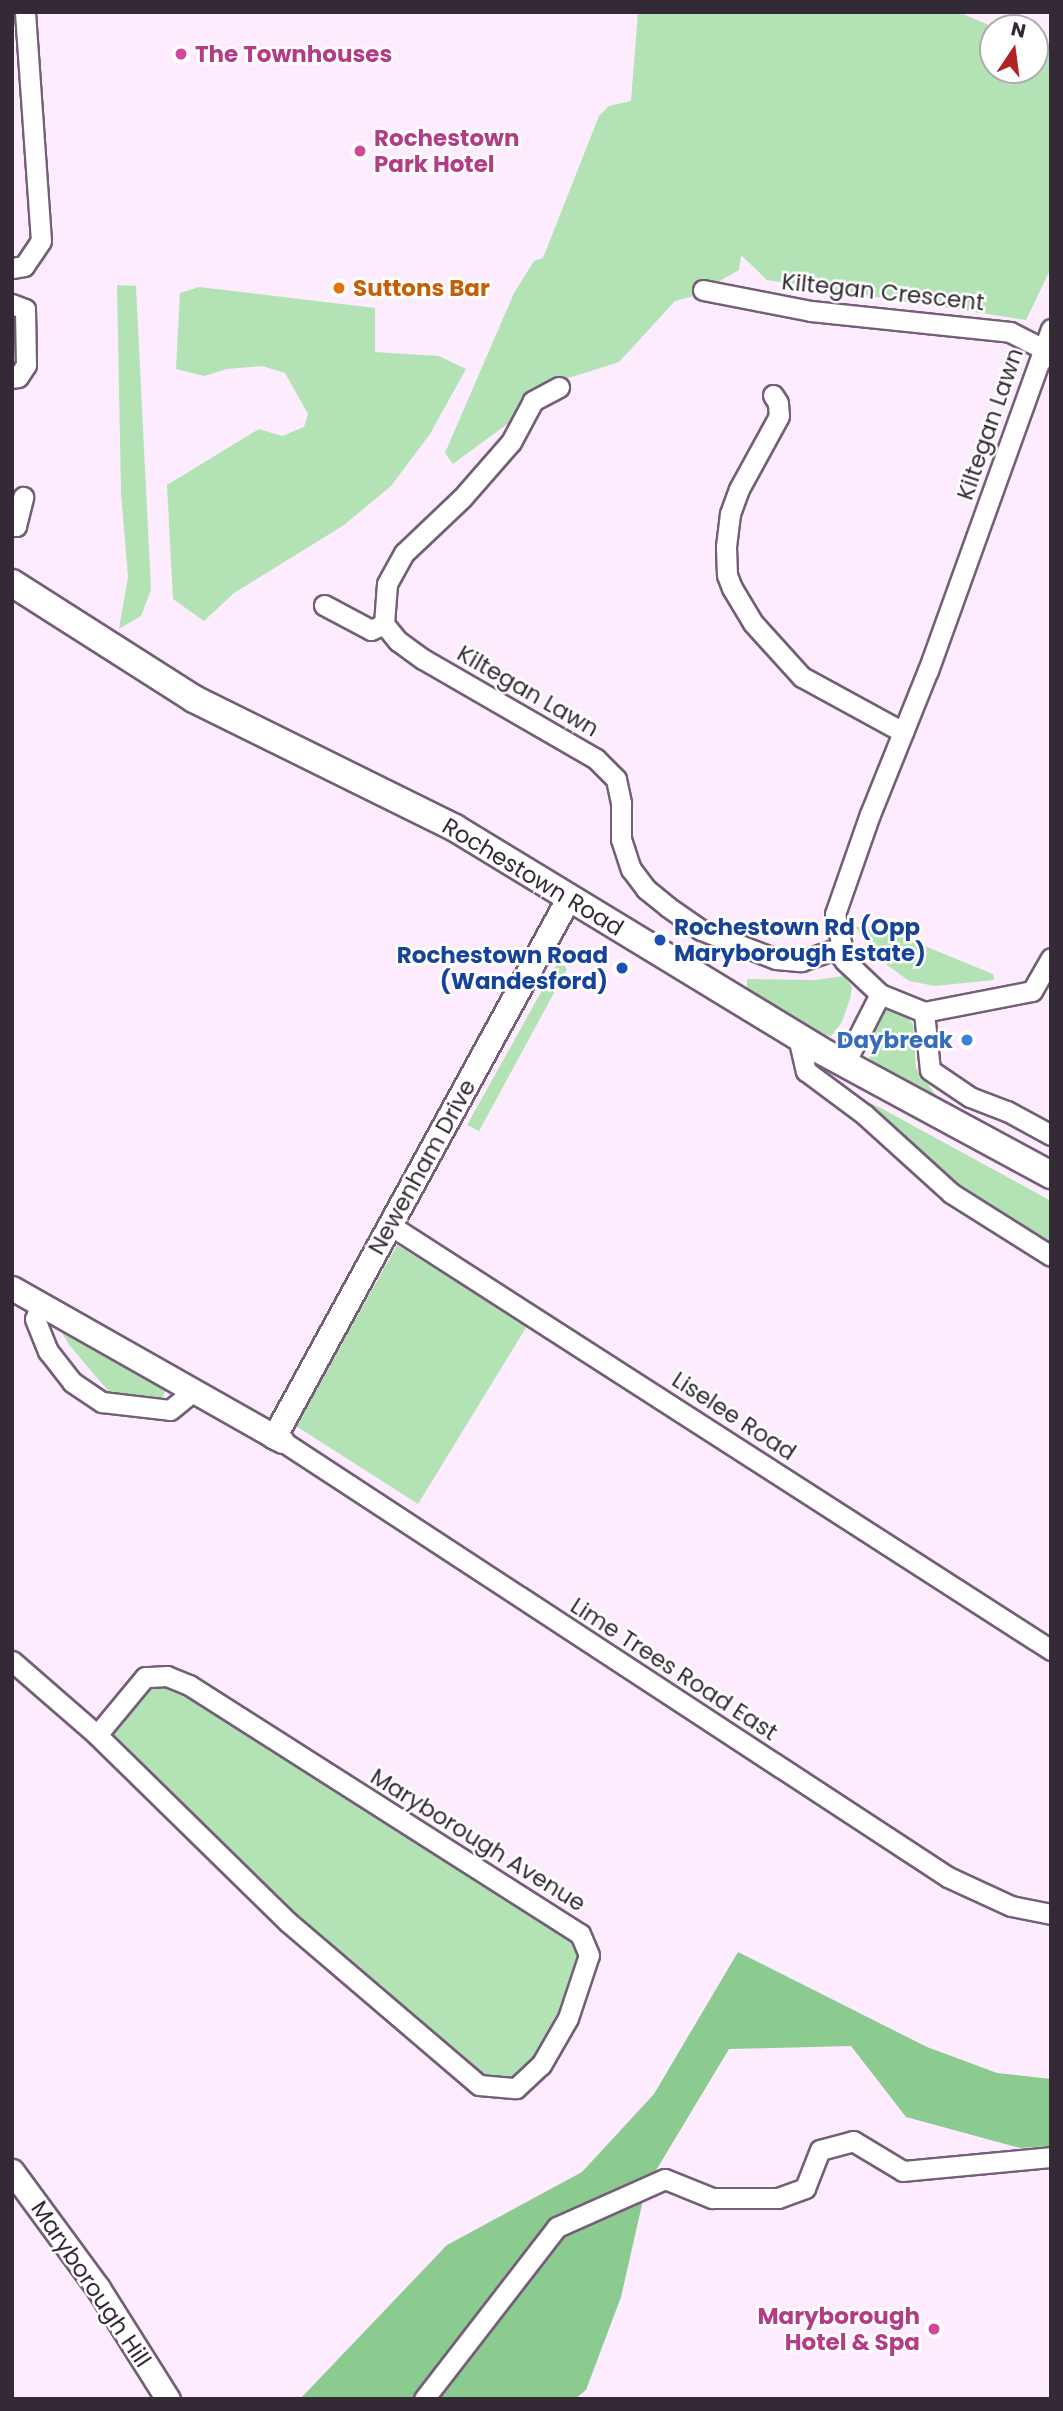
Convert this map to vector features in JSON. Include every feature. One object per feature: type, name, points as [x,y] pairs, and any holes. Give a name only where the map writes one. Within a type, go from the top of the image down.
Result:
[{"type":"main road","name":"Rochestown Road","points":[[12,583],[194,699],[455,828],[799,1037],[1051,1175]]},
{"type":"street","points":[[12,268],[24,266],[41,241],[20,83],[25,12]]},
{"type":"street","name":"Kiltegan Crescent","points":[[703,290],[811,311],[1010,331],[1047,354]]},
{"type":"street","points":[[12,303],[25,309],[26,365],[18,377],[12,378]]},
{"type":"street","name":"Kiltegan Lawn","points":[[845,961],[835,914],[870,814],[904,732],[1047,354],[1051,329]]},
{"type":"street","points":[[324,605],[371,630],[384,624],[387,584],[404,553],[462,498],[511,442],[533,401],[559,387]]},
{"type":"street","points":[[773,395],[778,403],[779,416],[739,489],[730,514],[726,547],[727,575],[732,588],[753,623],[802,677],[904,732]]},
{"type":"street","points":[[12,526],[16,526],[23,497]]},
{"type":"street","name":"Kiltegan Lawn","points":[[384,624],[398,641],[423,659],[597,758],[615,779],[621,803],[621,839],[631,869],[646,889],[668,907],[701,930],[776,959],[801,961],[836,948],[845,961]]},
{"type":"street","name":"Newenham Drive","points":[[278,1439],[390,1225],[569,897]]},
{"type":"street","points":[[845,961],[880,994],[924,1012],[1032,991],[1051,958]]},
{"type":"street","points":[[845,1063],[880,994]]},
{"type":"street","points":[[924,1012],[930,1070],[970,1097],[1007,1111],[1051,1135]]},
{"type":"street","points":[[799,1037],[806,1071],[866,1115],[951,1193],[1051,1256]]},
{"type":"street","name":"Liselee Road","points":[[390,1225],[1051,1650]]},
{"type":"street","points":[[12,1288],[278,1439]]},
{"type":"street","points":[[41,1305],[35,1319],[48,1351],[72,1382],[102,1402],[170,1410],[192,1392]]},
{"type":"street","name":"Lime Trees Road East","points":[[278,1439],[948,1877],[1012,1906],[1051,1914]]},
{"type":"street","name":"Maryborough Avenue","points":[[12,1661],[97,1735],[288,1922],[479,2085],[516,2088],[541,2065],[568,2018],[589,1955],[580,1934],[189,1685],[167,1676],[145,1677],[97,1735]]},
{"type":"street","points":[[424,2399],[557,2227],[665,2179],[712,2198],[778,2199],[805,2188],[820,2150],[853,2141],[903,2171],[1051,2157]]},
{"type":"street","name":"Maryborough Hill","points":[[12,2171],[98,2288],[168,2399]]},
{"type":"green space","points":[[638,12],[958,12],[979,21],[979,84],[1049,84],[1049,50],[1051,51],[1051,268],[1026,320],[767,280],[741,255],[739,270],[716,283],[702,281],[694,296],[675,301],[619,362],[553,383],[514,419],[453,464],[445,453],[514,293],[534,261],[543,258],[599,116],[609,106],[631,101]]},
{"type":"green space","points":[[117,285],[136,286],[151,590],[141,616],[119,629],[128,577],[121,492]]},
{"type":"green space","points":[[199,287],[375,308],[375,352],[439,356],[466,369],[430,434],[391,486],[344,525],[234,593],[204,621],[173,599],[167,485],[259,429],[282,436],[304,427],[308,414],[285,373],[262,366],[227,369],[204,376],[176,369],[180,293]]},
{"type":"green space","points":[[856,927],[882,930],[915,942],[993,974],[994,980],[935,986],[909,981],[872,954]]},
{"type":"green space","points":[[559,960],[567,969],[479,1131],[467,1125]]},
{"type":"green space","points":[[844,976],[852,987],[850,999],[842,1022],[831,1036],[815,1032],[747,990],[747,979],[815,980]]},
{"type":"green space","points":[[891,1004],[898,1007],[913,1024],[916,1068],[940,1101],[874,1064],[868,1056],[878,1021],[885,1008]]},
{"type":"green space","points":[[839,1089],[879,1107],[1051,1201],[1051,1249],[953,1187]]},
{"type":"green space","points":[[397,1245],[527,1326],[418,1504],[296,1426]]},
{"type":"green space","points":[[63,1328],[167,1387],[162,1398],[111,1394],[70,1346],[62,1333]]},
{"type":"green space","points":[[167,1676],[580,1934],[589,1955],[568,2018],[525,2079],[473,2079],[97,1735],[145,1677]]},
{"type":"green space","points":[[738,1952],[927,2047],[997,2073],[1051,2079],[1051,2146],[1020,2148],[906,2117],[851,2046],[729,2049],[646,2187],[621,2297],[586,2390],[575,2399],[300,2399],[447,2245],[582,2172],[654,2094]]},
{"type":"place","name":"The Townhouses","points":[[181,54]]},
{"type":"place","name":"Rochestown Park Hotel","points":[[360,151]]},
{"type":"place","name":"Suttons Bar","points":[[339,288]]},
{"type":"place","name":"Rochestown Rd (Opp Maryborough Estate)","points":[[660,940]]},
{"type":"place","name":"Rochestown Road (Wandesford)","points":[[622,968]]},
{"type":"place","name":"Daybreak","points":[[967,1040]]},
{"type":"place","name":"Maryborough Hotel & Spa","points":[[934,2329]]}]
